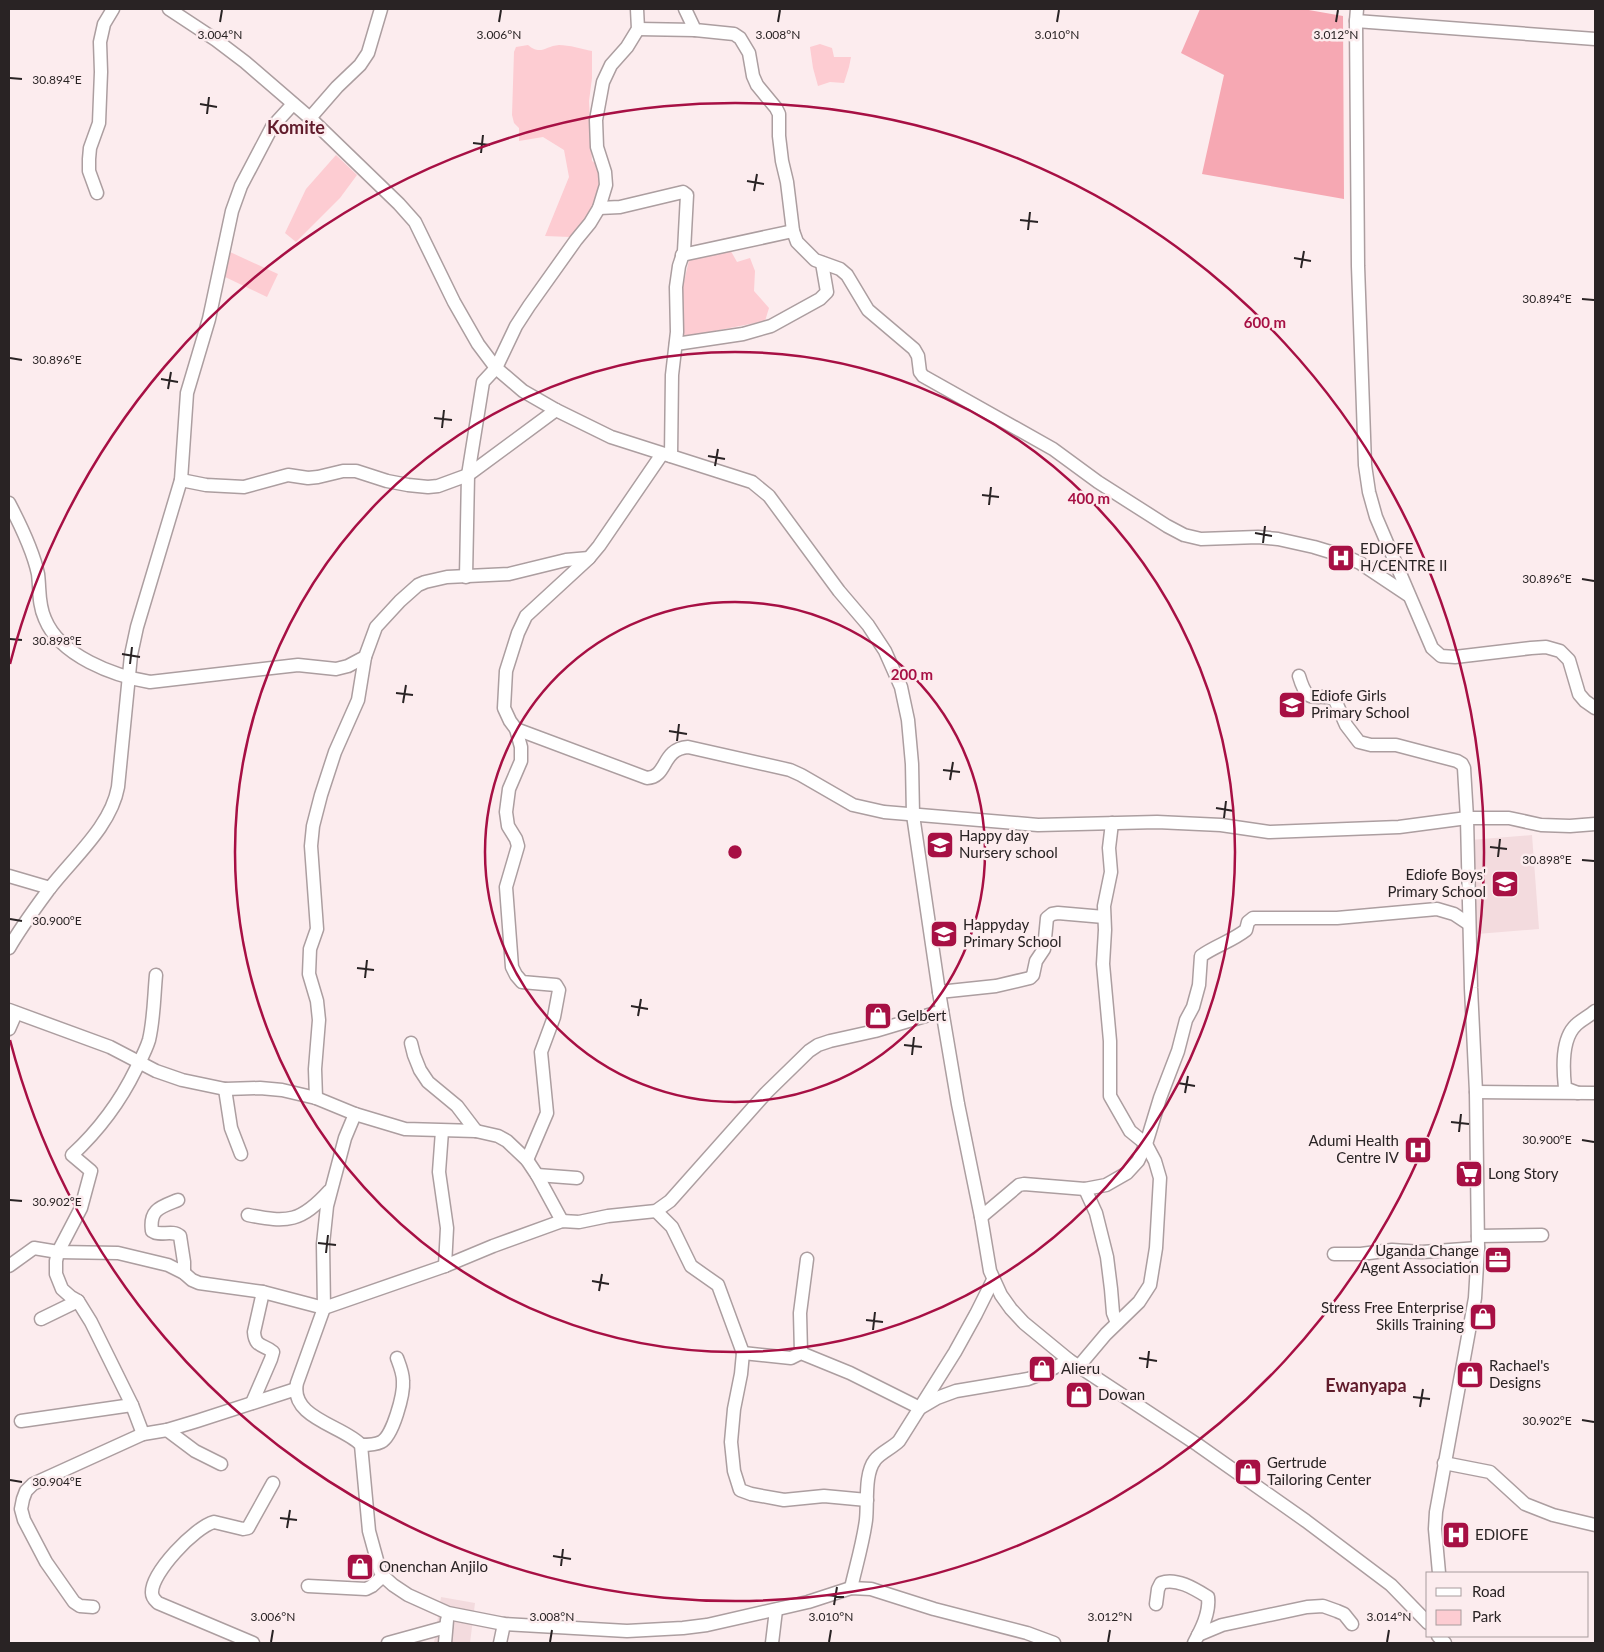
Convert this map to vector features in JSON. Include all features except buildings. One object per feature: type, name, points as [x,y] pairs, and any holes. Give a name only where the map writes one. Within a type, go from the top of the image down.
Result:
[{"type":"street","points":[[97,194],[89,171],[89,159],[90,148],[99,123],[100,42],[104,24],[113,9]]},
{"type":"street","points":[[169,9],[216,40],[239,58],[310,118],[379,183],[415,222],[454,302],[478,344],[496,368],[523,391],[556,410],[611,437],[752,482],[769,496],[839,591],[868,625],[885,651],[900,686],[908,720],[912,764],[913,814],[942,1011],[990,1271],[1001,1295],[1011,1310],[1024,1323],[1074,1363],[1198,1445],[1306,1521],[1392,1585],[1426,1621]]},
{"type":"street","points":[[310,118],[337,87],[360,65],[368,53],[381,9]]},
{"type":"street","points":[[466,576],[468,475],[484,382],[496,368],[516,326],[529,306],[576,240],[590,224],[599,208],[606,185],[605,172],[597,147],[596,120],[602,82],[611,65],[627,47],[638,29],[637,9]]},
{"type":"street","points":[[685,9],[695,30]]},
{"type":"street","points":[[1595,39],[1356,15],[1358,266],[1365,465],[1369,492],[1376,517],[1432,648],[1441,656],[1455,657],[1546,647],[1560,651],[1569,660],[1579,694],[1585,702],[1595,708]]},
{"type":"street","points":[[638,29],[695,30],[734,34],[740,38],[749,53],[753,76],[757,85],[779,114],[781,156],[787,182],[793,231],[797,242],[815,260],[840,269],[847,274],[868,310],[914,349],[918,356],[920,372],[923,376],[1053,449],[1098,482],[1184,535],[1201,539],[1258,537],[1314,547],[1360,563],[1408,595]]},
{"type":"street","points":[[9,948],[50,888],[104,822],[114,806],[118,787],[131,655],[137,627],[181,480],[187,393],[209,319],[232,211],[241,186],[272,127],[292,104]]},
{"type":"street","points":[[527,1160],[547,1113],[541,1052],[554,1017],[559,990],[556,985],[522,982],[512,966],[506,887],[518,846],[516,838],[508,826],[506,812],[509,789],[521,761],[521,747],[516,729],[504,708],[506,671],[518,633],[526,616],[590,558],[667,455],[676,344],[676,288],[679,266],[684,250],[687,195],[685,193],[620,208],[599,208]]},
{"type":"street","points":[[682,255],[793,231]]},
{"type":"street","points":[[676,344],[743,334],[771,326],[820,299],[827,292],[822,263]]},
{"type":"street","points":[[181,480],[206,485],[244,487],[288,475],[308,478],[343,471],[356,471],[387,481],[428,486],[453,482],[468,475],[556,410]]},
{"type":"street","points":[[9,503],[26,538],[35,564],[38,574],[40,607],[45,621],[64,644],[80,658],[129,678],[150,682],[298,666],[336,670],[365,657]]},
{"type":"street","points":[[316,1098],[319,1020],[317,1001],[309,974],[310,949],[317,929],[311,846],[313,826],[320,795],[335,752],[358,700],[365,657],[376,627],[418,586],[425,582],[466,576],[509,574],[566,560],[590,558]]},
{"type":"street","points":[[1299,676],[1309,695],[1335,700],[1346,725],[1359,742],[1371,745],[1396,745],[1457,761],[1464,768],[1476,1092],[1478,1242],[1475,1298],[1436,1512],[1435,1529],[1439,1572]]},
{"type":"street","points":[[516,729],[647,778],[654,778],[658,775],[673,751],[688,747],[790,770],[853,805],[884,812],[1038,825],[1157,822],[1221,825],[1269,832],[1399,826],[1467,818],[1509,818],[1541,825],[1570,826],[1595,824]]},
{"type":"street","points":[[920,1408],[956,1391],[1028,1379],[1074,1363],[1139,1302],[1150,1285],[1156,1248],[1160,1178],[1146,1144],[1130,1132],[1110,1096],[1110,1041],[1103,964],[1104,906],[1111,872],[1108,848],[1112,823]]},
{"type":"street","points":[[9,876],[50,888]]},
{"type":"street","points":[[981,1217],[1015,1188],[1024,1184],[1085,1189],[1106,1185],[1128,1173],[1138,1161],[1146,1144],[1178,1050],[1186,1020],[1193,1007],[1199,985],[1201,956],[1212,948],[1241,934],[1246,930],[1248,922],[1253,918],[1337,918],[1438,909],[1454,914],[1469,924]]},
{"type":"street","points":[[939,992],[996,986],[1030,978],[1042,952],[1047,918],[1052,914],[1104,917]]},
{"type":"street","points":[[144,1434],[132,1405],[91,1322],[78,1301],[62,1288],[56,1274],[56,1261],[58,1252],[81,1208],[91,1171],[72,1155],[86,1142],[115,1106],[146,1048],[156,975]]},
{"type":"street","points":[[9,1266],[34,1248],[58,1252],[118,1253],[168,1265],[199,1283],[263,1292],[324,1308],[445,1266],[493,1246],[562,1222],[656,1211],[670,1200],[766,1093],[809,1051],[818,1045],[830,1041],[875,1031],[942,1011]]},
{"type":"street","points":[[1578,1094],[1565,1088],[1563,1062],[1565,1045],[1574,1027],[1595,1011]]},
{"type":"street","points":[[9,1029],[12,1012],[110,1047],[156,1071],[182,1080],[225,1089],[272,1089],[316,1098],[355,1114],[405,1129],[476,1131],[498,1136],[507,1140],[527,1160],[562,1222]]},
{"type":"street","points":[[411,1043],[420,1070],[428,1082],[457,1106],[476,1131]]},
{"type":"street","points":[[225,1089],[232,1128],[241,1154]]},
{"type":"street","points":[[1476,1092],[1595,1093]]},
{"type":"street","points":[[355,1114],[345,1138],[327,1206],[323,1244],[324,1308],[311,1342],[296,1394],[303,1406],[315,1416],[361,1445],[382,1442],[389,1434],[398,1409],[404,1383],[397,1358]]},
{"type":"street","points":[[442,1131],[438,1172],[447,1228],[445,1266]]},
{"type":"street","points":[[537,1175],[577,1178]]},
{"type":"street","points":[[248,1215],[282,1220],[296,1216],[315,1207],[331,1189]]},
{"type":"street","points":[[1085,1189],[1096,1213],[1107,1257],[1112,1313],[1117,1323]]},
{"type":"street","points":[[178,1200],[157,1209],[150,1222],[152,1231],[155,1233],[174,1233],[180,1236],[184,1273]]},
{"type":"street","points":[[656,1211],[672,1226],[692,1266],[718,1285],[742,1353],[741,1374],[734,1409],[731,1442],[734,1471],[740,1490],[784,1500],[824,1496],[867,1500]]},
{"type":"street","points":[[1334,1254],[1361,1254],[1392,1250],[1422,1252],[1478,1242],[1542,1235]]},
{"type":"street","points":[[801,1353],[800,1313],[808,1259]]},
{"type":"street","points":[[852,1588],[866,1520],[868,1479],[875,1460],[899,1441],[976,1314],[993,1280]]},
{"type":"street","points":[[252,1403],[273,1352],[257,1344],[254,1332],[263,1292]]},
{"type":"street","points":[[42,1319],[78,1301]]},
{"type":"street","points":[[742,1353],[791,1358],[801,1353],[850,1373],[920,1408]]},
{"type":"street","points":[[93,1607],[80,1606],[74,1602],[46,1562],[24,1520],[21,1510],[26,1491],[33,1484],[144,1434],[167,1430],[296,1389]]},
{"type":"street","points":[[21,1421],[132,1405]]},
{"type":"street","points":[[167,1430],[194,1450],[221,1464]]},
{"type":"street","points":[[361,1445],[369,1531],[383,1576],[408,1595],[448,1613],[504,1624],[627,1631],[707,1625],[808,1602],[852,1588],[871,1589],[1054,1643]]},
{"type":"street","points":[[1444,1464],[1490,1472],[1525,1504],[1553,1514],[1595,1525]]},
{"type":"street","points":[[253,1643],[158,1603],[152,1593],[157,1576],[168,1559],[210,1522],[243,1529],[248,1528],[273,1483]]},
{"type":"street","points":[[308,1586],[366,1589],[383,1576]]},
{"type":"street","points":[[1156,1604],[1158,1589],[1161,1583],[1167,1580],[1180,1583],[1208,1597],[1209,1604],[1196,1639]]},
{"type":"street","points":[[1196,1639],[1222,1625],[1255,1620],[1286,1611],[1323,1606],[1344,1614],[1352,1624]]},
{"type":"street","points":[[772,1643],[776,1610]]},
{"type":"street","points":[[445,1643],[448,1613]]},
{"type":"street","points":[[500,1643],[504,1624]]},
{"type":"street","points":[[388,1643],[446,1627]]},
{"type":"shaded area","points":[[1200,9],[1303,9],[1343,16],[1344,199],[1202,174],[1224,75],[1181,53]]},
{"type":"shaded area","name":"Ediofe Boys' Primary School","points":[[1532,835],[1539,929],[1477,934],[1470,840]]},
{"type":"shaded area","points":[[441,1597],[475,1603],[470,1643],[434,1643]]},
{"type":"green space","points":[[820,44],[832,48],[834,57],[851,57],[844,83],[830,82],[818,86],[810,47]]},
{"type":"green space","points":[[528,45],[536,50],[559,45],[592,51],[592,78],[589,101],[592,161],[603,168],[604,187],[586,223],[570,237],[545,236],[569,177],[564,150],[543,137],[519,141],[519,128],[514,123],[512,115],[514,52],[516,47]]},
{"type":"green space","points":[[336,155],[357,175],[340,198],[296,242],[285,233],[306,189]]},
{"type":"green space","points":[[728,246],[737,262],[750,258],[755,271],[754,291],[769,308],[765,321],[679,338],[682,290],[690,256]]},
{"type":"green space","points":[[230,252],[278,274],[267,297],[223,276]]},
{"type":"place","name":"EDIOFE H/CENTRE II","points":[[1341,558]]},
{"type":"place","name":"Ediofe Girls Primary School","points":[[1292,705]]},
{"type":"place","name":"Happy day Nursery school","points":[[940,845]]},
{"type":"place","name":"Ediofe Boys' Primary School","points":[[1505,884]]},
{"type":"place","name":"Happyday Primary School","points":[[944,934]]},
{"type":"place","name":"Gelbert","points":[[878,1016]]},
{"type":"place","name":"Adumi Health Centre IV","points":[[1418,1150]]},
{"type":"place","name":"Long Story","points":[[1469,1174]]},
{"type":"place","name":"Uganda Change Agent Association","points":[[1498,1260]]},
{"type":"place","name":"Stress Free Enterprise Skills Training","points":[[1483,1317]]},
{"type":"place","name":"Alieru","points":[[1042,1369]]},
{"type":"place","name":"Rachael's Designs","points":[[1470,1375]]},
{"type":"place","name":"Dowan","points":[[1079,1395]]},
{"type":"place","name":"Gertrude Tailoring Center","points":[[1248,1472]]},
{"type":"place","name":"EDIOFE","points":[[1456,1535]]},
{"type":"place","name":"Onenchan Anjilo","points":[[360,1567]]},
{"type":"district","name":"Komite","points":[[296,128]]},
{"type":"district","name":"Ewanyapa","points":[[1366,1386]]}]
